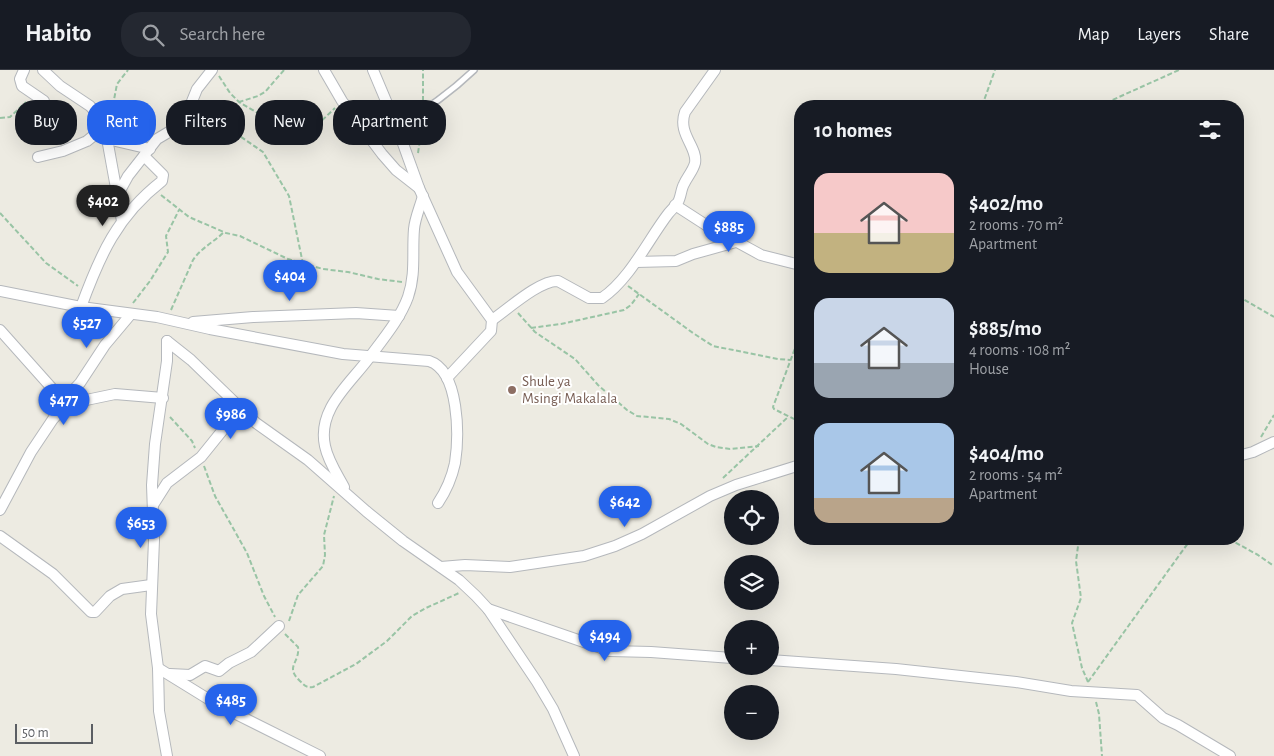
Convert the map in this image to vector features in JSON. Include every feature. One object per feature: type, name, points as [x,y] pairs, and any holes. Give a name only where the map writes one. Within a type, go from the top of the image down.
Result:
[{"type":"street","points":[[24,70],[19,82],[42,100]]},
{"type":"street","points":[[43,70],[60,86],[87,104]]},
{"type":"street","points":[[324,70],[341,100]]},
{"type":"street","points":[[373,70],[386,100]]},
{"type":"street","points":[[492,320],[544,284],[554,281],[562,283],[593,299],[602,298],[620,281],[636,262],[675,205],[695,163],[684,130],[683,118],[685,112],[715,70]]},
{"type":"street","points":[[117,196],[128,176],[157,139],[184,121],[197,89],[215,73]]},
{"type":"street","points":[[38,157],[63,151],[87,141]]},
{"type":"street","points":[[108,145],[122,221]]},
{"type":"street","points":[[81,307],[99,259],[122,221],[143,196],[162,181],[163,175],[147,152],[125,145]]},
{"type":"street","points":[[376,145],[396,170],[421,192]]},
{"type":"street","points":[[403,145],[421,192],[457,272],[493,324],[491,331],[448,378]]},
{"type":"street","points":[[348,495],[327,452],[324,435],[325,421],[328,411],[338,396],[370,357],[399,316],[412,284],[414,222],[421,192]]},
{"type":"street","points":[[675,205],[706,225],[762,255],[794,263]]},
{"type":"street","points":[[636,262],[676,261],[693,254],[736,242]]},
{"type":"street","points":[[0,291],[81,307],[168,320],[290,345],[370,357],[429,361],[439,366],[448,378],[452,388],[458,435],[455,465],[450,480],[438,503]]},
{"type":"street","points":[[181,323],[253,317],[356,313],[399,316]]},
{"type":"street","points":[[0,510],[31,452],[105,345],[129,314]]},
{"type":"street","points":[[0,330],[65,403]]},
{"type":"street","points":[[167,756],[159,711],[158,668],[151,614],[154,540],[152,485],[155,444],[168,361],[167,341],[191,360],[256,423],[308,460],[403,541],[458,580],[488,609],[538,682],[553,709],[574,756]]},
{"type":"street","points":[[65,403],[115,394],[162,403]]},
{"type":"street","points":[[152,507],[160,491],[167,483],[201,457],[226,426],[238,407]]},
{"type":"street","points":[[1244,454],[1274,442]]},
{"type":"street","points":[[441,567],[465,565],[510,567],[584,556],[615,546],[642,534],[710,496],[736,485],[794,467]]},
{"type":"street","points":[[0,536],[53,574],[91,612],[96,611],[110,596],[122,589],[151,585]]},
{"type":"street","points":[[488,609],[610,651],[724,657]]},
{"type":"street","points":[[168,674],[190,675],[205,666],[219,671],[229,663],[251,652],[284,624]]},
{"type":"street","points":[[779,661],[896,669],[1001,680],[1081,692],[1137,694],[1163,718],[1230,756]]},
{"type":"street","points":[[158,668],[218,705],[320,756]]},
{"type":"lane","points":[[439,100],[452,91],[474,70]]},
{"type":"path","points":[[113,100],[117,84],[128,70]]},
{"type":"path","points":[[245,100],[265,92],[284,70]]},
{"type":"path","points":[[423,70],[423,100]]},
{"type":"path","points":[[984,100],[995,70]]},
{"type":"path","points":[[1112,100],[1178,70]]},
{"type":"path","points":[[215,73],[238,100]]},
{"type":"path","points":[[0,118],[10,117],[34,93]]},
{"type":"path","points":[[245,105],[275,123],[300,132],[307,132],[313,129],[333,110]]},
{"type":"path","points":[[245,138],[264,152],[273,171],[289,196],[304,264]]},
{"type":"path","points":[[413,172],[419,145]]},
{"type":"path","points":[[153,188],[189,217],[224,232],[240,236],[270,251],[304,264],[412,284]]},
{"type":"path","points":[[129,314],[168,252],[166,236],[179,210]]},
{"type":"path","points":[[0,213],[46,263],[86,292]]},
{"type":"path","points":[[168,320],[175,298],[192,260],[224,232]]},
{"type":"path","points":[[620,281],[693,334],[713,346],[790,360]]},
{"type":"path","points":[[531,328],[562,324],[624,310],[631,305],[639,294]]},
{"type":"path","points":[[1244,300],[1274,317]]},
{"type":"path","points":[[512,306],[535,332],[575,360],[598,385],[636,416],[651,416],[681,424],[716,448],[730,449],[759,446]]},
{"type":"path","points":[[794,350],[773,403],[774,409],[794,419]]},
{"type":"path","points":[[162,403],[201,457],[215,496],[247,553],[264,596],[298,647],[298,654],[292,668],[293,674],[305,686],[313,687],[356,664],[386,641],[412,616],[468,589]]},
{"type":"path","points":[[1253,452],[1274,415]]},
{"type":"path","points":[[721,481],[788,416]]},
{"type":"path","points":[[284,624],[298,595],[315,576],[324,562],[324,536],[336,484]]},
{"type":"path","points":[[1078,545],[1076,561],[1081,598],[1072,623],[1082,668],[1088,682]]},
{"type":"path","points":[[1081,692],[1186,545]]},
{"type":"path","points":[[1240,545],[1274,566]]},
{"type":"path","points":[[1093,692],[1099,714],[1102,756]]},
{"type":"place","name":"Shule ya Msingi Makalala","points":[[512,390]]}]
